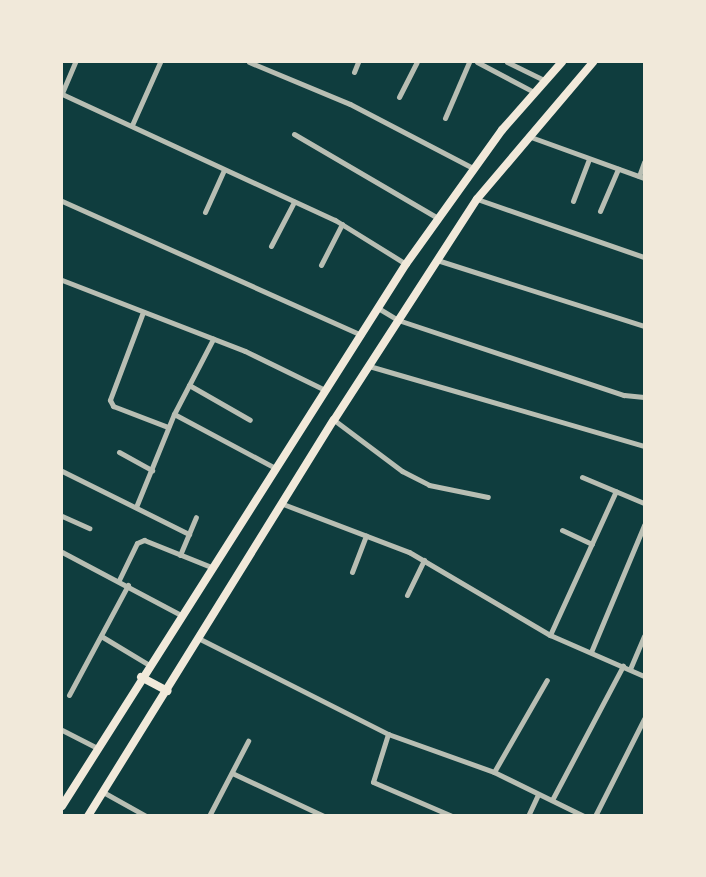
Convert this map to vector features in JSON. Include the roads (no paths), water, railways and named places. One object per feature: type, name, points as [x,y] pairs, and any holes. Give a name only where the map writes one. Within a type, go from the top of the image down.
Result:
[{"type":"main road","points":[[62,806],[141,676],[406,264],[473,168],[544,80],[562,62]]},
{"type":"main road","points":[[88,816],[168,692],[334,420],[477,199],[527,135],[593,62]]},
{"type":"main road","points":[[141,676],[168,692]]},
{"type":"street","points":[[75,62],[62,94],[342,224],[406,264]]},
{"type":"street","points":[[132,125],[160,62]]},
{"type":"street","points":[[249,62],[350,104],[473,168]]},
{"type":"street","points":[[354,72],[358,62]]},
{"type":"street","points":[[399,97],[417,62]]},
{"type":"street","points":[[445,118],[469,62]]},
{"type":"street","points":[[477,62],[534,93]]},
{"type":"street","points":[[507,62],[544,80]]},
{"type":"street","points":[[294,134],[438,218]]},
{"type":"street","points":[[527,135],[642,177],[645,162]]},
{"type":"street","points":[[573,201],[589,159]]},
{"type":"street","points":[[600,211],[618,169]]},
{"type":"street","points":[[206,212],[224,170]]},
{"type":"street","points":[[477,199],[645,257]]},
{"type":"street","points":[[62,201],[361,335]]},
{"type":"street","points":[[272,246],[294,202]]},
{"type":"street","points":[[321,265],[342,224]]},
{"type":"street","points":[[437,260],[645,326]]},
{"type":"street","points":[[62,280],[213,339],[325,390]]},
{"type":"street","points":[[378,308],[398,320],[624,395],[645,397]]},
{"type":"street","points":[[143,312],[110,400],[119,409],[168,427]]},
{"type":"street","points":[[136,507],[168,427],[213,339]]},
{"type":"street","points":[[369,366],[645,446]]},
{"type":"street","points":[[189,385],[250,420]]},
{"type":"street","points":[[174,414],[275,468]]},
{"type":"street","points":[[334,420],[402,471],[429,485],[488,497]]},
{"type":"street","points":[[118,452],[152,470]]},
{"type":"street","points":[[62,471],[189,534]]},
{"type":"street","points":[[582,477],[645,503]]},
{"type":"street","points":[[550,635],[616,491]]},
{"type":"street","points":[[283,504],[424,560],[550,635],[645,676]]},
{"type":"street","points":[[62,516],[89,528]]},
{"type":"street","points":[[180,555],[196,517]]},
{"type":"street","points":[[591,652],[645,525]]},
{"type":"street","points":[[562,530],[592,544]]},
{"type":"street","points":[[352,572],[366,536]]},
{"type":"street","points":[[119,580],[140,540],[211,567]]},
{"type":"street","points":[[62,552],[119,580],[181,615]]},
{"type":"street","points":[[407,595],[424,560]]},
{"type":"street","points":[[69,695],[128,585]]},
{"type":"street","points":[[101,636],[149,665]]},
{"type":"street","points":[[630,669],[645,636]]},
{"type":"street","points":[[200,639],[388,734],[494,772],[584,816]]},
{"type":"street","points":[[552,800],[623,666]]},
{"type":"street","points":[[494,772],[547,680]]},
{"type":"street","points":[[595,816],[645,719]]},
{"type":"street","points":[[62,730],[97,748]]},
{"type":"street","points":[[388,734],[373,782],[452,816]]},
{"type":"street","points":[[209,816],[248,741]]},
{"type":"street","points":[[232,773],[324,816]]},
{"type":"street","points":[[104,792],[146,816]]},
{"type":"street","points":[[528,816],[538,795]]}]
